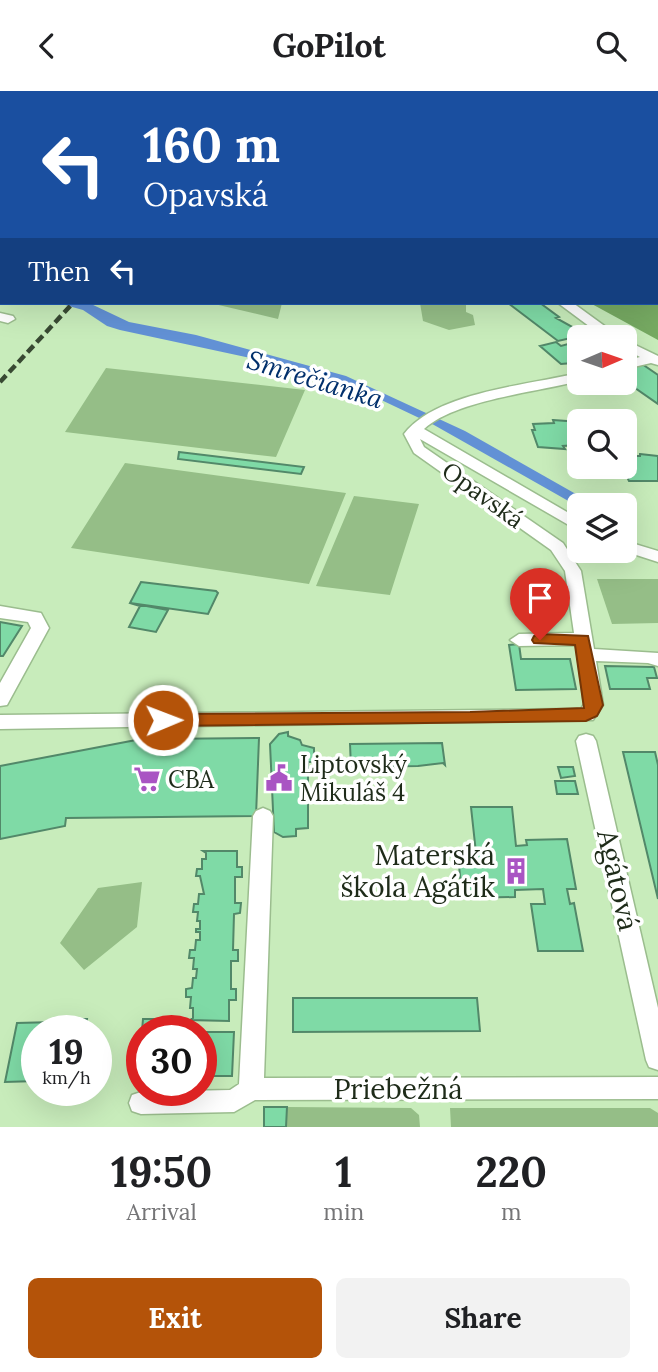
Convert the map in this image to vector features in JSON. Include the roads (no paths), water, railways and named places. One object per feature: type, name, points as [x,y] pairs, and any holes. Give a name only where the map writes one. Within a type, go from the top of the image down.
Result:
[{"type":"street","points":[[568,305],[596,325]]},
{"type":"street","points":[[637,350],[655,359]]},
{"type":"street","points":[[637,363],[655,359]]},
{"type":"street","points":[[567,380],[449,408],[414,429],[567,519]]},
{"type":"street","name":"Opavská","points":[[0,722],[577,715],[591,712],[594,705],[573,571],[566,558],[557,547],[419,450],[411,434],[414,429]]},
{"type":"street","points":[[637,551],[658,557]]},
{"type":"street","points":[[0,612],[34,617],[40,623],[37,635],[0,699]]},
{"type":"street","points":[[519,640],[583,647],[658,660]]},
{"type":"street","name":"Agátová","points":[[586,741],[658,1060]]},
{"type":"street","points":[[251,1089],[264,816]]},
{"type":"street","name":"Priebežná","points":[[217,1101],[234,1101],[251,1089],[658,1088]]},
{"type":"water","points":[[65,305],[93,305],[129,322],[196,335],[346,376],[465,431],[574,493],[567,493],[567,500],[434,425],[356,388],[255,359],[107,326],[83,310]]},
{"type":"railway","points":[[0,382],[71,305]]},
{"type":"place","name":"Liptovský Mikuláš 4","points":[[279,778]]},
{"type":"place","name":"CBA","points":[[147,779]]},
{"type":"place","name":"Materská škola Agátik","points":[[516,871]]},
{"type":"water label","name":"Smrečianka","points":[[315,379]]}]
